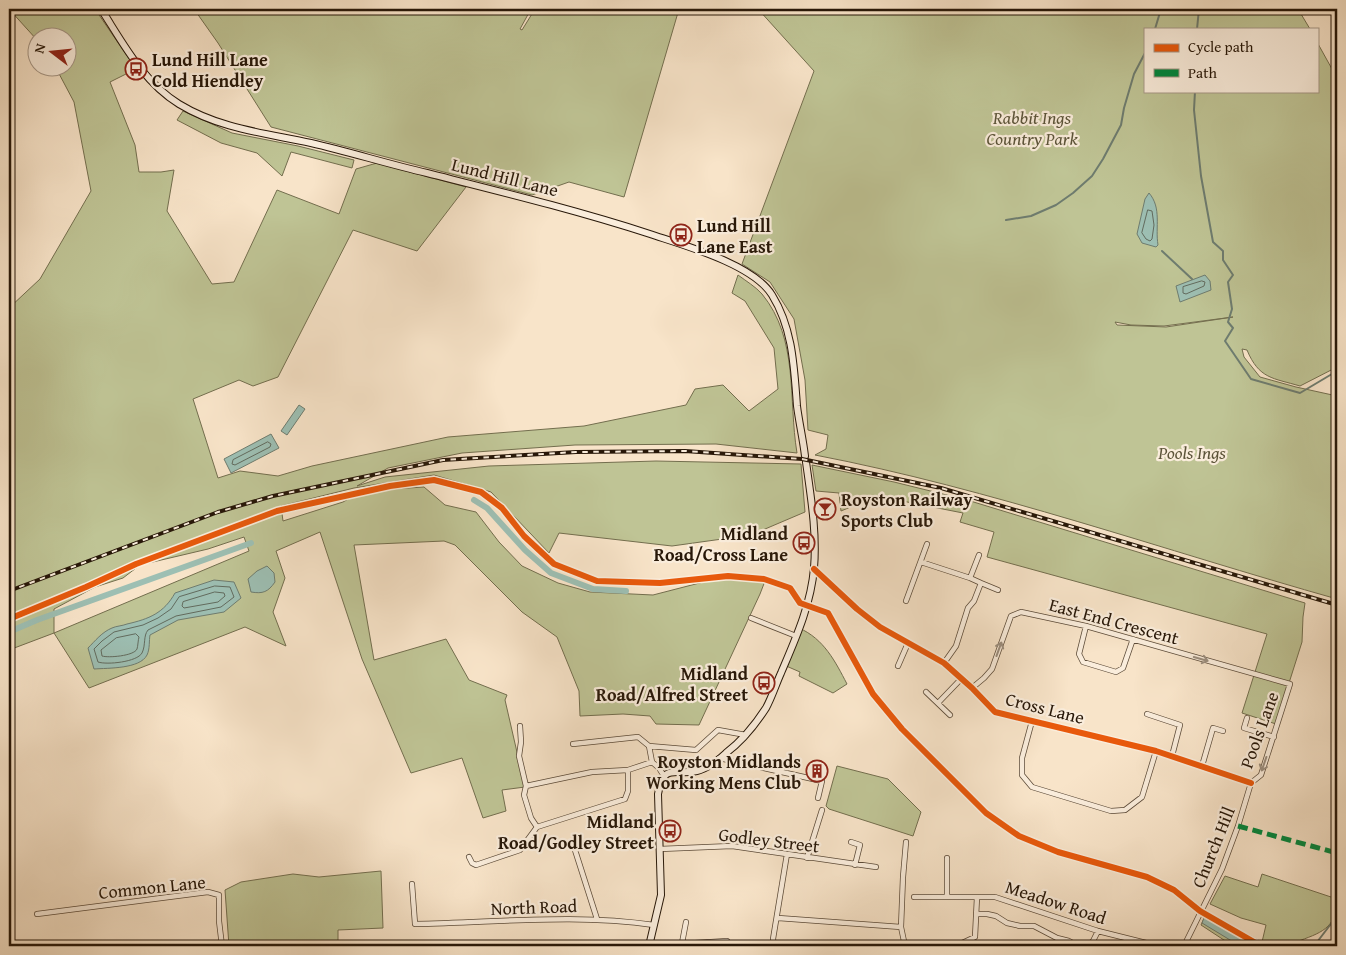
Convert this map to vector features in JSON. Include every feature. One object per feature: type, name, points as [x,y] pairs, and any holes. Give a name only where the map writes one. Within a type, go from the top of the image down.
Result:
[{"type":"main road","name":"Lund Hill Lane","points":[[101,9],[141,69],[159,89],[177,103],[207,118],[239,129],[312,143],[562,206],[692,248],[743,269],[762,282],[771,293],[784,318],[790,337],[806,459],[813,520],[814,569],[807,606],[767,706],[746,735],[719,758],[700,770],[676,772],[664,776]]},
{"type":"main road","points":[[650,945],[661,894],[658,794],[664,776]]},
{"type":"street","points":[[906,601],[927,544]]},
{"type":"street","points":[[970,578],[979,556]]},
{"type":"street","points":[[921,562],[970,578],[998,590]]},
{"type":"street","name":"Cross Lane","points":[[814,569],[857,609],[880,627],[944,663],[995,712],[1156,751],[1251,783]]},
{"type":"street","points":[[944,663],[956,646],[968,608],[974,601],[981,583]]},
{"type":"street","name":"East End Crescent","points":[[972,688],[992,669],[1011,616],[1021,612],[1086,626],[1290,684]]},
{"type":"street","points":[[751,618],[796,636]]},
{"type":"street","points":[[1086,626],[1079,654],[1083,662],[1116,672],[1123,668],[1133,639]]},
{"type":"street","points":[[898,666],[908,643]]},
{"type":"street","points":[[938,703],[961,679]]},
{"type":"street","name":"Pools Lane","points":[[1251,783],[1261,775],[1290,684]]},
{"type":"street","points":[[926,692],[950,714]]},
{"type":"street","points":[[1146,714],[1180,725],[1172,756]]},
{"type":"street","points":[[1247,718],[1244,728],[1274,737]]},
{"type":"street","points":[[1032,721],[1022,758],[1022,775],[1032,787],[1111,811],[1125,810],[1142,797],[1156,751]]},
{"type":"street","points":[[520,726],[522,742],[519,756],[526,786],[524,795],[531,818],[537,827]]},
{"type":"street","points":[[1202,766],[1213,728],[1224,731]]},
{"type":"street","points":[[573,744],[638,738],[649,746],[696,750],[718,730],[746,735]]},
{"type":"street","points":[[649,746],[652,762],[664,776]]},
{"type":"street","points":[[719,758],[822,781],[818,798]]},
{"type":"street","points":[[526,786],[592,772],[628,770],[652,762]]},
{"type":"street","points":[[469,856],[472,863],[476,865],[520,850],[537,827],[625,799],[628,791],[628,770]]},
{"type":"street","name":"Church Hill","points":[[1184,946],[1222,869],[1251,783]]},
{"type":"street","points":[[807,858],[822,810]]},
{"type":"street","points":[[851,842],[866,846]]},
{"type":"street","points":[[906,842],[902,878],[901,927],[905,946],[958,945],[975,937],[977,897]]},
{"type":"street","points":[[855,864],[860,845]]},
{"type":"street","name":"Godley Street","points":[[660,849],[732,846],[876,867]]},
{"type":"street","points":[[574,847],[597,919]]},
{"type":"street","points":[[774,946],[773,939],[778,918],[787,854]]},
{"type":"street","points":[[947,858],[947,897]]},
{"type":"street","name":"North Road","points":[[412,884],[414,924],[563,918],[654,924]]},
{"type":"street","name":"Common Lane","points":[[37,914],[208,892],[219,895],[219,921],[222,946]]},
{"type":"street","name":"Meadow Road","points":[[914,897],[995,897],[1098,931],[1158,946]]},
{"type":"street","points":[[976,914],[996,916],[1020,926],[1034,926],[1078,946]]},
{"type":"street","points":[[778,918],[901,927]]},
{"type":"street","points":[[682,943],[686,922]]},
{"type":"street","points":[[1087,946],[1093,941],[1098,931]]},
{"type":"street","points":[[650,945],[727,941]]},
{"type":"street","points":[[1093,941],[1102,946]]},
{"type":"green space","points":[[9,9],[95,9],[136,69],[110,82],[135,145],[139,172],[174,170],[167,211],[212,284],[234,282],[277,190],[339,214],[356,169],[377,163],[466,187],[417,251],[353,230],[278,377],[253,386],[239,380],[193,399],[218,478],[240,471],[278,476],[312,466],[448,437],[584,426],[686,405],[695,389],[723,385],[749,411],[778,389],[774,348],[745,301],[732,293],[738,275],[760,291],[774,312],[782,330],[787,350],[797,453],[716,444],[575,445],[462,453],[388,468],[357,486],[385,477],[489,466],[656,461],[801,464],[805,512],[751,535],[672,546],[559,533],[549,553],[491,492],[434,475],[354,488],[281,506],[283,521],[343,502],[363,491],[424,487],[445,505],[476,512],[499,542],[522,566],[558,583],[590,592],[653,595],[715,579],[765,581],[699,725],[656,724],[650,716],[623,714],[580,716],[579,691],[557,637],[522,612],[455,545],[444,541],[354,545],[374,660],[446,639],[469,680],[507,695],[505,700],[525,787],[502,790],[506,811],[483,818],[462,758],[411,773],[362,659],[320,532],[276,551],[285,578],[273,612],[286,646],[245,627],[89,688],[54,633],[9,650],[9,308],[40,279],[91,191],[74,102],[61,78],[78,78],[78,28],[28,28],[28,30]],"holes":[[[244,537],[249,551],[54,633],[54,609],[95,587],[123,578],[140,565],[208,549]]]},
{"type":"green space","points":[[194,9],[531,9],[520,29],[522,30],[535,9],[679,9],[624,197],[569,182],[532,195],[271,127],[218,43]]},
{"type":"green space","points":[[758,9],[1298,9],[1309,28],[1144,28],[1144,92],[1318,92],[1318,44],[1337,78],[1337,367],[1300,386],[1268,376],[1257,367],[1247,350],[1242,349],[1244,357],[1260,377],[1337,396],[1337,599],[1077,521],[947,485],[815,455],[826,449],[828,435],[808,430],[805,380],[794,319],[770,282],[742,264],[814,71]],"holes":[[[1233,317],[1166,327],[1117,325],[1115,322],[1131,325],[1164,326]]]},
{"type":"green space","points":[[183,111],[232,133],[298,146],[354,160],[352,168],[291,152],[282,176],[257,153],[221,143],[177,120]]},
{"type":"green space","points":[[812,465],[967,500],[1305,603],[1302,642],[1276,724],[1242,713],[1267,634],[987,557],[994,532],[960,522],[963,513],[877,496],[841,511],[839,493],[816,491]]},
{"type":"green space","points":[[799,628],[815,638],[828,651],[847,684],[833,693],[799,676],[800,672],[784,665]]},
{"type":"green space","points":[[837,766],[888,779],[921,812],[913,836],[829,809],[826,806]]},
{"type":"green space","points":[[381,871],[383,928],[338,930],[338,946],[229,946],[225,890],[241,882],[293,874],[319,877]]},
{"type":"green space","points":[[1262,874],[1337,899],[1334,917],[1320,932],[1296,942],[1302,946],[1229,946],[1230,944],[1201,925],[1207,912],[1262,942],[1266,925],[1241,918],[1210,904],[1225,876],[1258,887]]},
{"type":"water","points":[[1149,193],[1157,211],[1158,245],[1156,247],[1142,243],[1137,234],[1145,199]]},
{"type":"water","points":[[1205,275],[1210,281],[1211,290],[1180,302],[1176,286]]},
{"type":"water","points":[[299,405],[305,409],[287,435],[281,431]]},
{"type":"water","points":[[271,434],[279,448],[231,473],[224,459]]},
{"type":"water","points":[[267,566],[274,573],[275,582],[265,592],[251,592],[248,579],[257,571]]},
{"type":"water","points":[[214,580],[234,582],[241,598],[224,612],[178,620],[150,635],[147,655],[138,663],[123,667],[94,669],[88,648],[105,632],[114,627],[149,617],[166,606],[175,593]]},
{"type":"water","points":[[1205,915],[1256,946],[1240,946],[1202,923]]},
{"type":"waterway","points":[[1155,28],[1161,9]]},
{"type":"waterway","points":[[1197,28],[1199,9]]},
{"type":"waterway","points":[[1006,220],[1031,216],[1056,205],[1092,176],[1121,125],[1134,74],[1144,55]]},
{"type":"waterway","points":[[1195,92],[1194,110],[1201,176],[1213,242],[1223,251],[1223,260],[1233,275],[1228,282],[1232,309],[1228,322],[1233,328],[1225,341],[1251,379],[1300,393],[1337,371]]},
{"type":"waterway","points":[[1162,251],[1192,279]]},
{"type":"waterway","points":[[474,500],[487,508],[525,550],[551,573],[593,589],[626,591]]},
{"type":"waterway","points":[[9,632],[37,620],[251,543]]},
{"type":"waterway","points":[[1314,946],[1337,916]]},
{"type":"railway","points":[[9,591],[218,512],[273,496],[443,460],[576,452],[685,451],[802,459],[941,488],[1337,605]]},
{"type":"marked path","points":[[1238,826],[1337,853]]},
{"type":"cycle path","points":[[9,619],[136,564],[277,511],[390,486],[434,480],[481,492],[502,508],[524,536],[554,564],[597,581],[660,583],[728,576],[764,579],[790,588],[800,603],[828,613],[873,694],[902,729],[986,813],[1019,836],[1058,852],[1147,877],[1174,890],[1200,911],[1261,946]]},
{"type":"cycle path","points":[[814,569],[857,609],[880,627],[944,663],[995,712],[1156,751],[1251,783]]},
{"type":"place","name":"Lund Hill Lane Cold Hiendley","points":[[136,69]]},
{"type":"place","name":"Lund Hill Lane East","points":[[681,235]]},
{"type":"place","name":"Royston Railway Sports Club","points":[[825,509]]},
{"type":"place","name":"Midland Road/Cross Lane","points":[[804,543]]},
{"type":"place","name":"Midland Road/Alfred Street","points":[[764,683]]},
{"type":"place","name":"Royston Midlands Working Mens Club","points":[[817,771]]},
{"type":"place","name":"Midland Road/Godley Street","points":[[670,831]]},
{"type":"park label","name":"Rabbit Ings Country Park","points":[[1032,127]]},
{"type":"park label","name":"Pools Ings","points":[[1192,452]]}]
